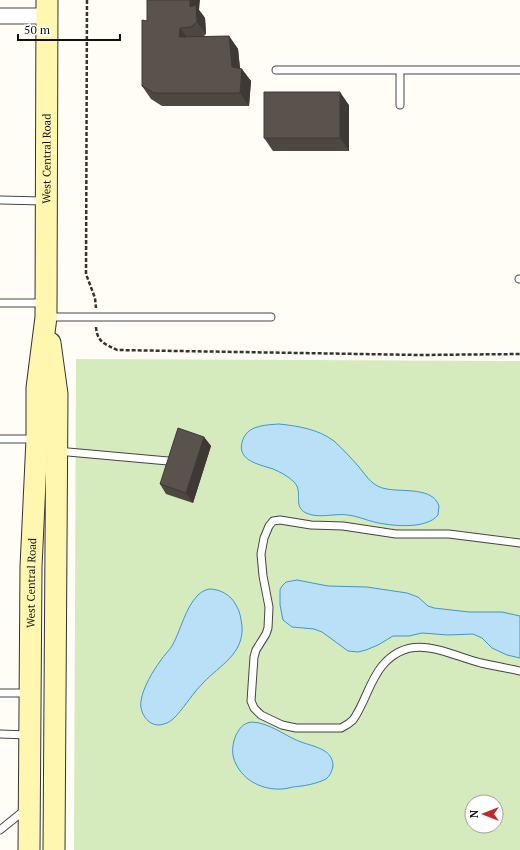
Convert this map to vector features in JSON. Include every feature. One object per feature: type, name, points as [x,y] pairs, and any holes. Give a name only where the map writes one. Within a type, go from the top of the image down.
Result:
[{"type":"main road","name":"West Central Road","points":[[29,850],[31,567],[37,388],[46,310],[46,8]]},
{"type":"main road","name":"West Central Road","points":[[46,310],[57,394],[54,850]]},
{"type":"street","points":[[0,16],[46,8]]},
{"type":"lane","points":[[276,70],[520,70]]},
{"type":"lane","points":[[400,70],[400,105]]},
{"type":"lane","points":[[0,200],[46,201]]},
{"type":"lane","points":[[0,303],[96,316],[271,317]]},
{"type":"lane","points":[[0,439],[36,439]]},
{"type":"lane","points":[[57,451],[168,460]]},
{"type":"lane","points":[[520,543],[449,534],[396,534],[343,526],[311,525],[280,520],[272,522],[270,535],[262,544],[261,559],[269,607],[269,618],[267,631],[256,650],[254,657],[251,701],[254,708],[261,715],[303,731],[338,728],[348,724],[358,712],[382,666],[396,654],[410,648],[420,647],[443,651],[481,663],[520,671]]},
{"type":"lane","points":[[0,693],[30,694]]},
{"type":"lane","points":[[0,734],[30,735]]},
{"type":"lane","points":[[0,830],[29,807]]},
{"type":"path","points":[[87,0],[86,274],[96,298],[96,334],[103,343],[117,350],[421,355],[520,354]]},
{"type":"green space","points":[[76,359],[520,361],[520,850],[74,850]]},
{"type":"water","points":[[279,424],[308,429],[328,437],[344,451],[374,484],[382,488],[424,493],[431,496],[436,500],[439,506],[438,515],[433,520],[425,523],[408,526],[389,525],[348,515],[316,516],[306,513],[300,507],[298,490],[294,482],[278,471],[254,463],[244,456],[242,451],[241,445],[244,437],[250,430],[259,426]]},
{"type":"water","points":[[297,580],[328,586],[367,587],[407,593],[418,597],[428,606],[434,608],[469,612],[502,612],[520,616],[520,658],[507,655],[492,648],[482,638],[473,634],[448,635],[422,633],[409,636],[393,636],[366,650],[358,652],[348,651],[322,632],[314,629],[292,627],[283,620],[280,605],[280,590],[286,582]]},
{"type":"water","points":[[209,589],[225,593],[234,601],[240,615],[242,626],[242,636],[239,644],[230,658],[200,686],[174,718],[164,724],[154,724],[146,719],[142,711],[141,701],[144,690],[162,658],[172,646],[190,606],[200,593]]},
{"type":"water","points":[[251,722],[272,727],[298,741],[323,750],[330,756],[332,761],[333,766],[330,775],[326,779],[314,783],[282,789],[268,788],[249,780],[239,770],[236,764],[233,757],[233,746],[239,730],[243,725]]},
{"type":"building","points":[[147,0],[190,0],[190,7],[196,5],[197,22],[191,27],[180,28],[179,37],[229,36],[232,67],[242,69],[240,93],[154,93],[142,86],[142,20],[147,21]]},
{"type":"building","points":[[264,92],[340,92],[340,138],[264,138]]},
{"type":"building","points":[[178,428],[204,437],[186,493],[160,484]]}]
